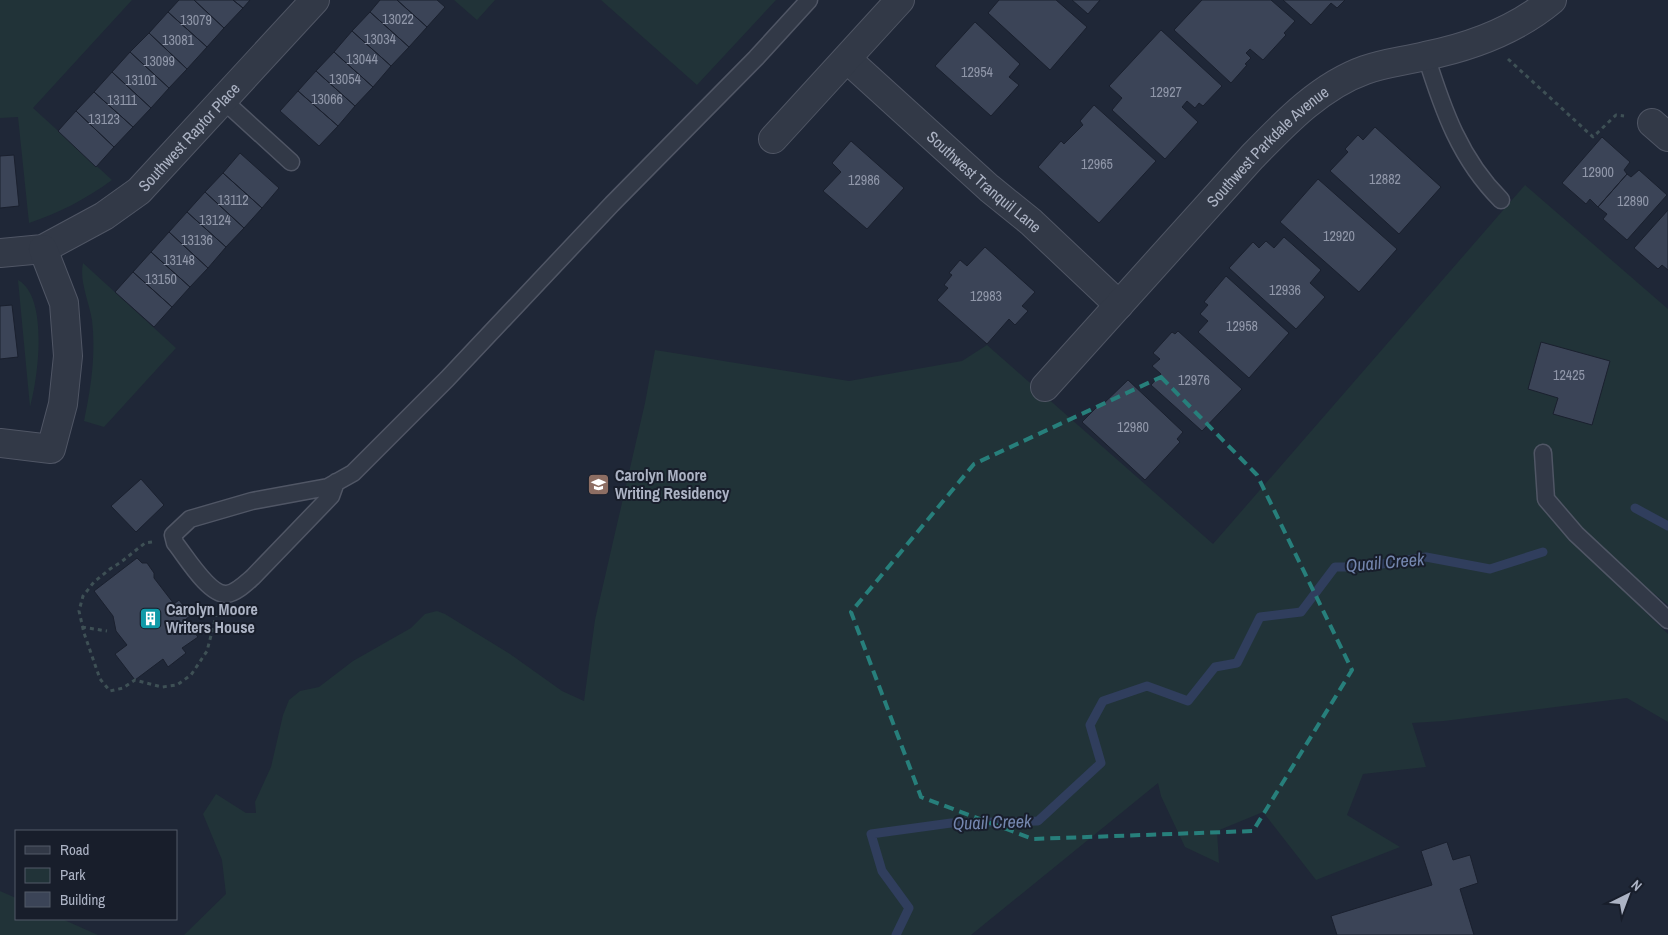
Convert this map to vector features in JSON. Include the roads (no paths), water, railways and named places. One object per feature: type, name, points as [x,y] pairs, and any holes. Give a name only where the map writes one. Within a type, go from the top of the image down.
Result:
[{"type":"street","name":"Southwest Raptor Place","points":[[0,253],[43,249],[104,216],[139,191],[315,0]]},
{"type":"street","points":[[773,139],[900,0]]},
{"type":"street","name":"Southwest Parkdale Avenue","points":[[1045,387],[1252,157],[1283,125],[1302,109],[1336,84],[1367,69],[1453,49],[1486,38],[1511,27],[1535,13],[1552,0]]},
{"type":"street","name":"Southwest Tranquil Lane","points":[[847,59],[989,188],[1030,222],[1119,305]]},
{"type":"street","points":[[0,443],[51,449],[63,404],[68,356],[64,303],[43,249]]},
{"type":"lane","points":[[336,482],[331,496],[253,577],[242,587],[227,594],[218,593],[208,585],[175,543],[174,536],[176,530],[190,519],[252,501],[328,487],[336,482],[353,473],[447,379],[612,204],[715,100],[809,0]]},
{"type":"lane","points":[[1426,56],[1441,104],[1455,137],[1470,164],[1500,200]]},
{"type":"lane","points":[[223,100],[290,162]]},
{"type":"lane","points":[[1544,453],[1546,499],[1576,534],[1668,620]]},
{"type":"waterway","name":"Quail Creek","points":[[1635,508],[1668,526]]},
{"type":"waterway","name":"Quail Creek","points":[[896,935],[909,908],[882,871],[871,834],[951,823],[1038,821],[1101,763],[1090,725],[1103,701],[1147,686],[1188,701],[1215,667],[1237,663],[1260,617],[1301,612],[1335,567],[1363,567],[1426,557],[1490,569],[1543,552]]},
{"type":"place","name":"Carolyn Moore Writing Residency","points":[[599,484]]},
{"type":"place","name":"Carolyn Moore Writers House","points":[[150,618]]}]
